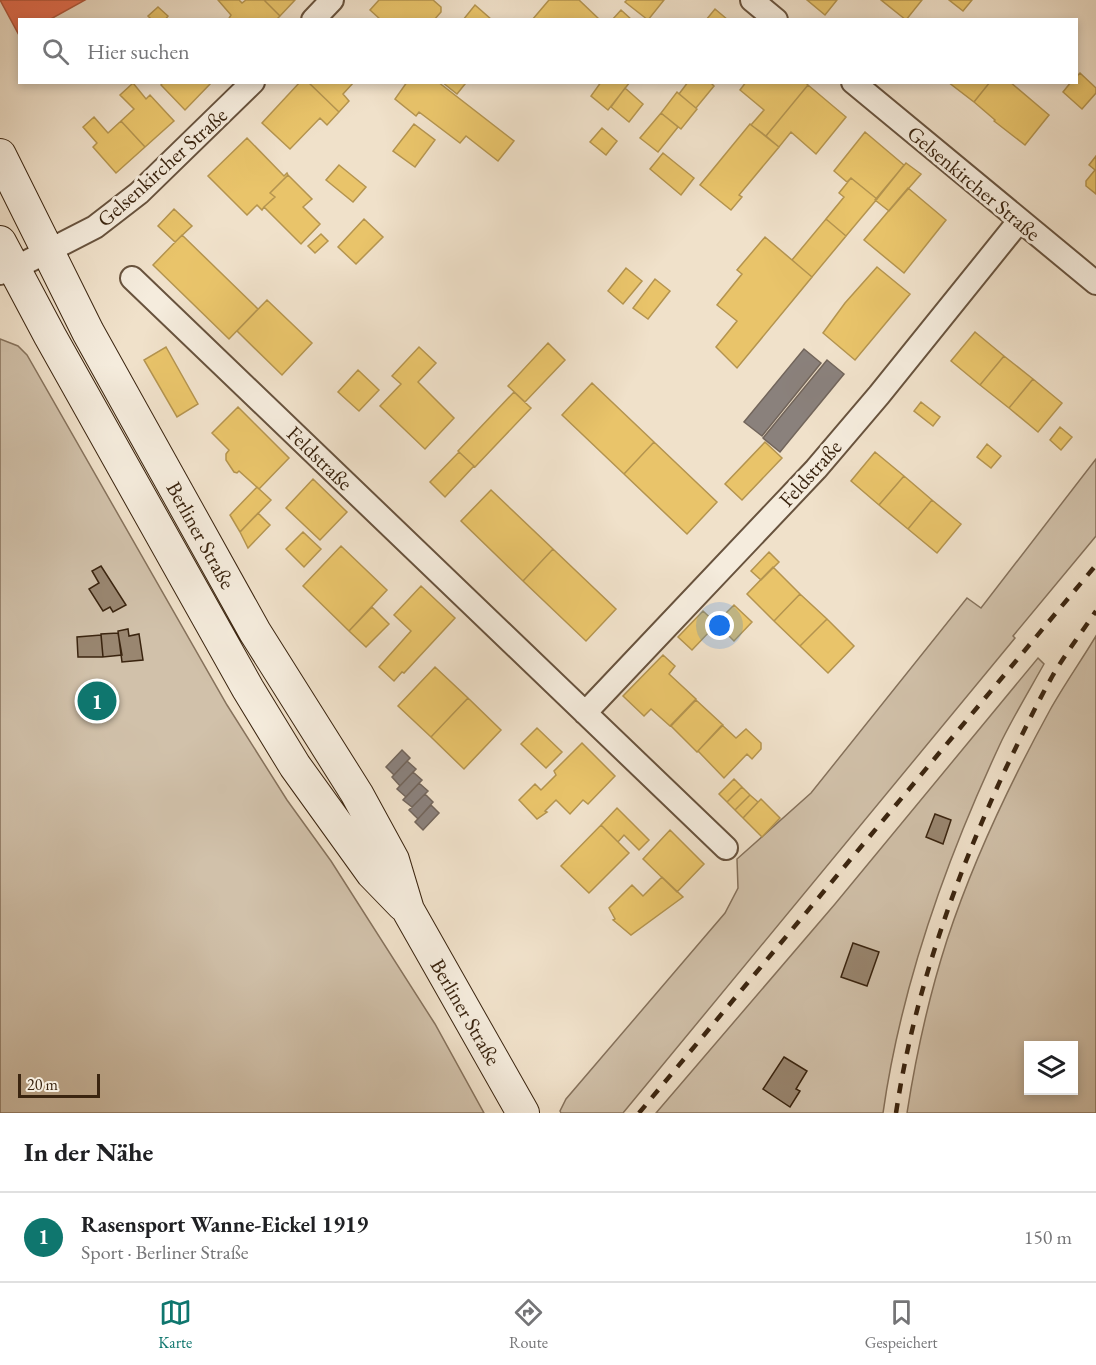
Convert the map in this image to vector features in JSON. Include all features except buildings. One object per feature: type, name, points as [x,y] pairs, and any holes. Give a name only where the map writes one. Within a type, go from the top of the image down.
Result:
[{"type":"main road","name":"Berliner Straße","points":[[0,155],[87,333],[255,632],[362,803],[393,860],[408,910],[523,1113]]},
{"type":"main road","name":"Berliner Straße","points":[[5,261],[50,336],[248,689],[295,766],[372,873],[408,910]]},
{"type":"street","points":[[315,18],[332,0]]},
{"type":"street","points":[[752,0],[774,18]]},
{"type":"street","name":"Gelsenkircher Straße","points":[[5,261],[48,252],[94,227],[139,192],[250,84]]},
{"type":"street","name":"Gelsenkircher Straße","points":[[855,84],[1096,283]]},
{"type":"street","name":"Feldstraße","points":[[585,713],[816,469],[879,395],[1020,220]]},
{"type":"street","name":"Feldstraße","points":[[132,278],[726,848]]},
{"type":"shaded area","points":[[0,339],[18,346],[27,355],[227,705],[287,800],[331,861],[435,1024],[484,1113],[0,1113]]},
{"type":"shaded area","points":[[1096,459],[1096,536],[1013,636],[1015,638],[623,1113],[561,1113],[566,1099],[725,913],[738,888],[737,859],[811,793],[967,598],[981,608]]},
{"type":"shaded area","points":[[1096,636],[1096,1113],[907,1113],[934,982],[957,910],[993,823],[1055,701]]},
{"type":"shaded area","points":[[1038,658],[1044,664],[1007,730],[945,875],[914,969],[891,1065],[883,1113],[656,1113],[835,904]]},
{"type":"railway","points":[[639,1113],[1096,565]]},
{"type":"railway","points":[[896,1113],[925,980],[970,851],[1006,768],[1041,698],[1058,667],[1096,611]]},
{"type":"place","name":"Rasensport Wanne-Eickel 1919","points":[[97,701]]}]
